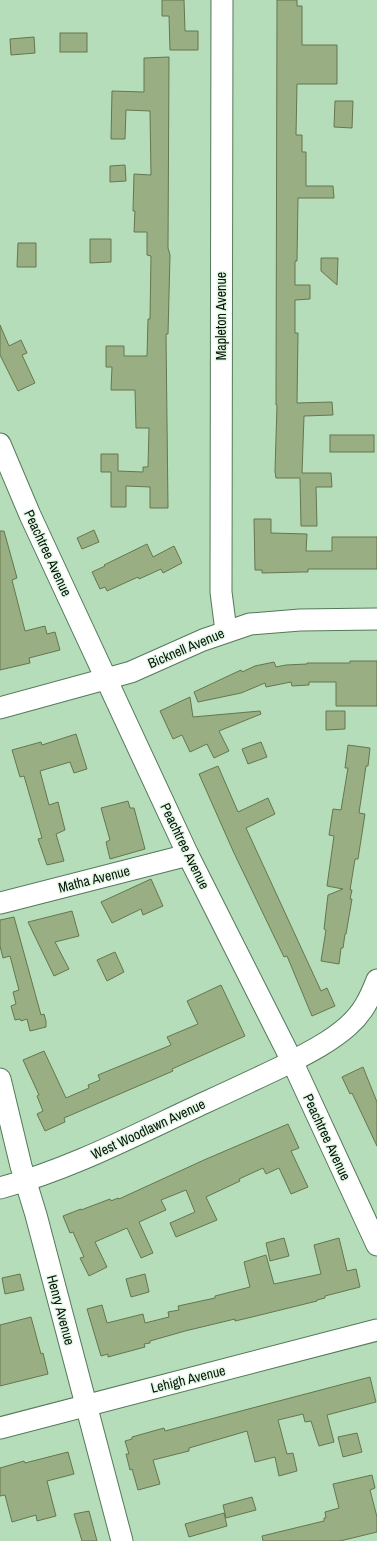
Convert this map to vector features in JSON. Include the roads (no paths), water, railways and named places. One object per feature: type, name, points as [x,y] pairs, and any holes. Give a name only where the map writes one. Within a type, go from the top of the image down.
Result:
[{"type":"street","name":"Mapleton Avenue","points":[[222,0],[221,592],[226,631]]},
{"type":"street","name":"Peachtree Avenue","points":[[2,452],[188,855],[292,1061],[377,1245]]},
{"type":"street","name":"Bicknell Avenue","points":[[0,708],[130,672],[203,640],[250,624],[300,620],[377,619]]},
{"type":"street","name":"Matha Avenue","points":[[0,903],[188,855]]},
{"type":"street","name":"West Woodlawn Avenue","points":[[0,1188],[26,1181],[80,1160],[317,1048],[348,1026],[363,1010],[370,1000],[377,980]]},
{"type":"street","name":"Henry Avenue","points":[[0,1079],[122,1541]]},
{"type":"street","name":"Lehigh Avenue","points":[[0,1428],[377,1330]]}]
